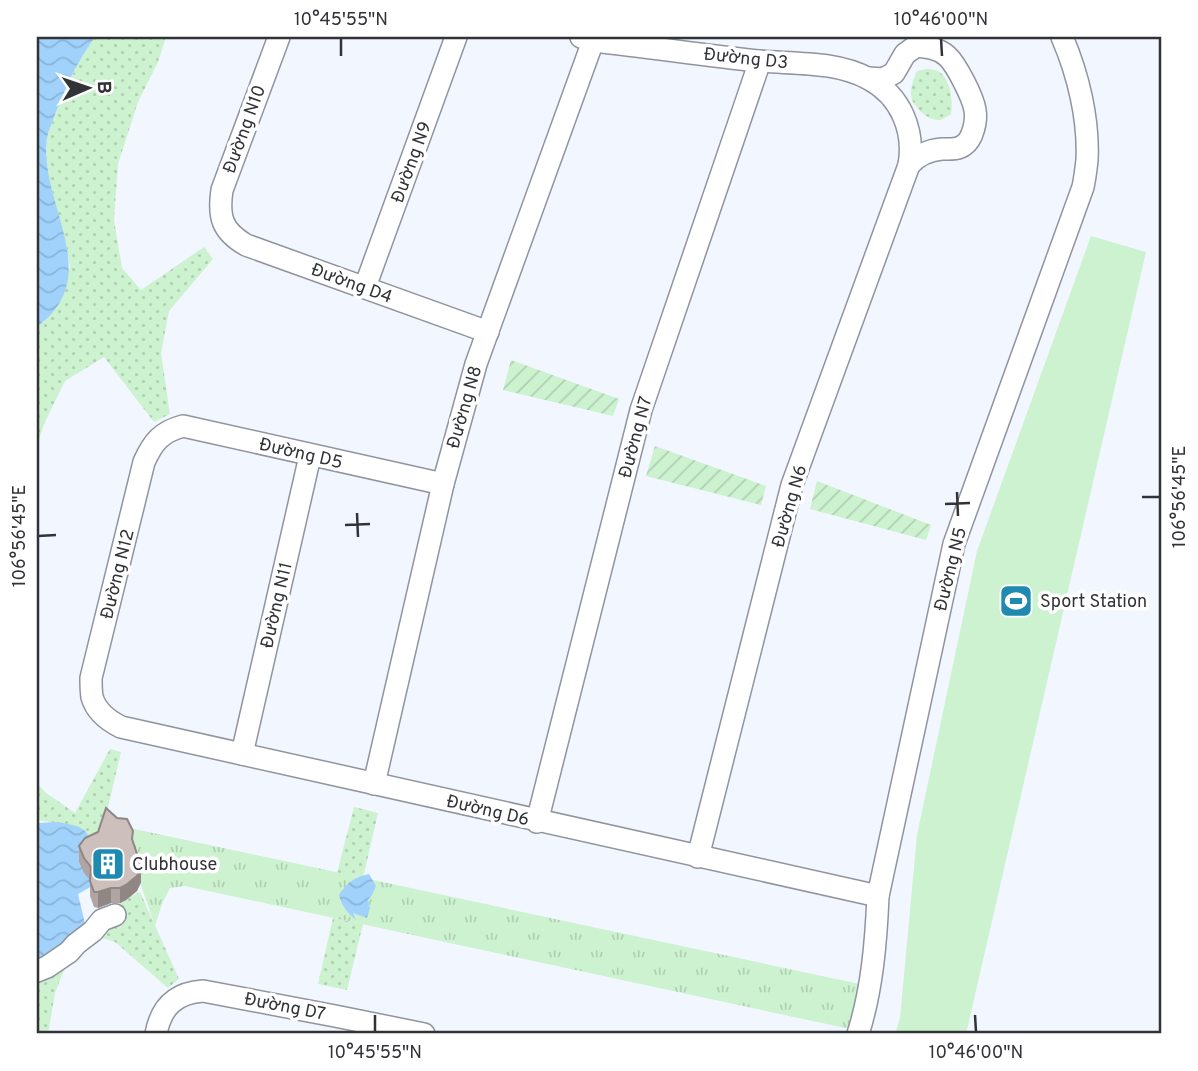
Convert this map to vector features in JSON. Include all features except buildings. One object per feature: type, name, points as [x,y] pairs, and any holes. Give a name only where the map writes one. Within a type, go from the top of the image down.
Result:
[{"type":"street","name":"Đường N10","points":[[223,223],[219,206],[222,190],[279,37]]},
{"type":"street","name":"Đường N9","points":[[365,287],[456,37]]},
{"type":"street","name":"Đường N5","points":[[858,1034],[869,996],[878,897],[954,544],[1083,187],[1087,159],[1086,123],[1079,86],[1062,37]]},
{"type":"street","name":"Đường D3","points":[[591,38],[760,61],[825,66],[849,70],[868,78]]},
{"type":"street","name":"Đường N8","points":[[374,784],[443,484],[476,364],[591,38]]},
{"type":"street","points":[[868,78],[883,79],[894,73],[905,54],[916,46],[933,48],[947,56],[967,89],[975,110],[974,130],[964,145],[953,149],[931,150],[918,156],[909,165]]},
{"type":"street","name":"Đường N7","points":[[537,822],[641,410],[760,61]]},
{"type":"street","name":"Đường N6","points":[[698,857],[792,485],[909,165],[911,140],[907,123],[892,97],[868,78]]},
{"type":"street","name":"Đường D4","points":[[223,223],[233,237],[246,244],[488,332]]},
{"type":"street","name":"Đường D5","points":[[161,435],[170,429],[183,426],[443,484]]},
{"type":"street","name":"Đường N12","points":[[102,714],[92,699],[91,678],[144,462],[161,435]]},
{"type":"street","name":"Đường N11","points":[[242,754],[310,456]]},
{"type":"street","name":"Đường D6","points":[[102,714],[121,727],[878,897]]},
{"type":"street","points":[[37,971],[69,953],[103,920],[115,915]]},
{"type":"street","name":"Đường D7","points":[[156,1034],[158,1020],[169,1004],[187,992],[230,996],[333,1025],[424,1034]]},
{"type":"green space","points":[[95,37],[166,37],[158,62],[138,102],[118,164],[114,220],[122,268],[141,290],[204,247],[213,259],[169,311],[161,353],[170,414],[154,422],[104,357],[65,381],[44,424],[37,446],[37,327],[46,320],[70,267],[46,168],[47,136],[82,55]]},
{"type":"green space","points":[[927,69],[942,75],[950,91],[951,114],[940,120],[923,114],[911,97],[917,71]]},
{"type":"green space","name":"Sport Station","points":[[1091,236],[1146,252],[966,1034],[895,1034],[900,1018],[917,835],[977,551]]},
{"type":"green space","points":[[511,360],[619,399],[613,416],[503,390]]},
{"type":"green space","points":[[655,446],[766,486],[761,505],[646,476]]},
{"type":"green space","points":[[817,481],[931,525],[926,540],[810,509]]},
{"type":"green space","points":[[110,749],[121,752],[105,820],[94,842],[75,827],[37,820],[37,783],[46,793],[75,813]]},
{"type":"green space","points":[[354,807],[378,813],[363,878],[337,873]]},
{"type":"green space","points":[[106,823],[869,986],[859,1031],[185,886],[170,888],[155,926],[136,871]]},
{"type":"green space","points":[[140,892],[179,979],[168,988],[115,942],[95,936],[68,960],[55,993],[48,1034],[37,1034],[37,956],[75,940],[95,914]]},
{"type":"green space","points":[[333,918],[363,924],[347,990],[318,984]]},
{"type":"water","points":[[37,37],[95,37],[72,76],[48,135],[47,163],[51,188],[69,262],[67,285],[57,307],[37,327]]},
{"type":"water","points":[[58,822],[80,827],[88,835],[92,849],[94,885],[78,894],[86,928],[66,947],[37,962],[37,823]]},
{"type":"water","points":[[369,874],[376,886],[368,900],[370,908],[367,918],[353,913],[356,920],[345,909],[339,895],[352,881]]},
{"type":"place","name":"Sport Station","points":[[1016,601]]},
{"type":"place","name":"Clubhouse","points":[[108,864]]}]
